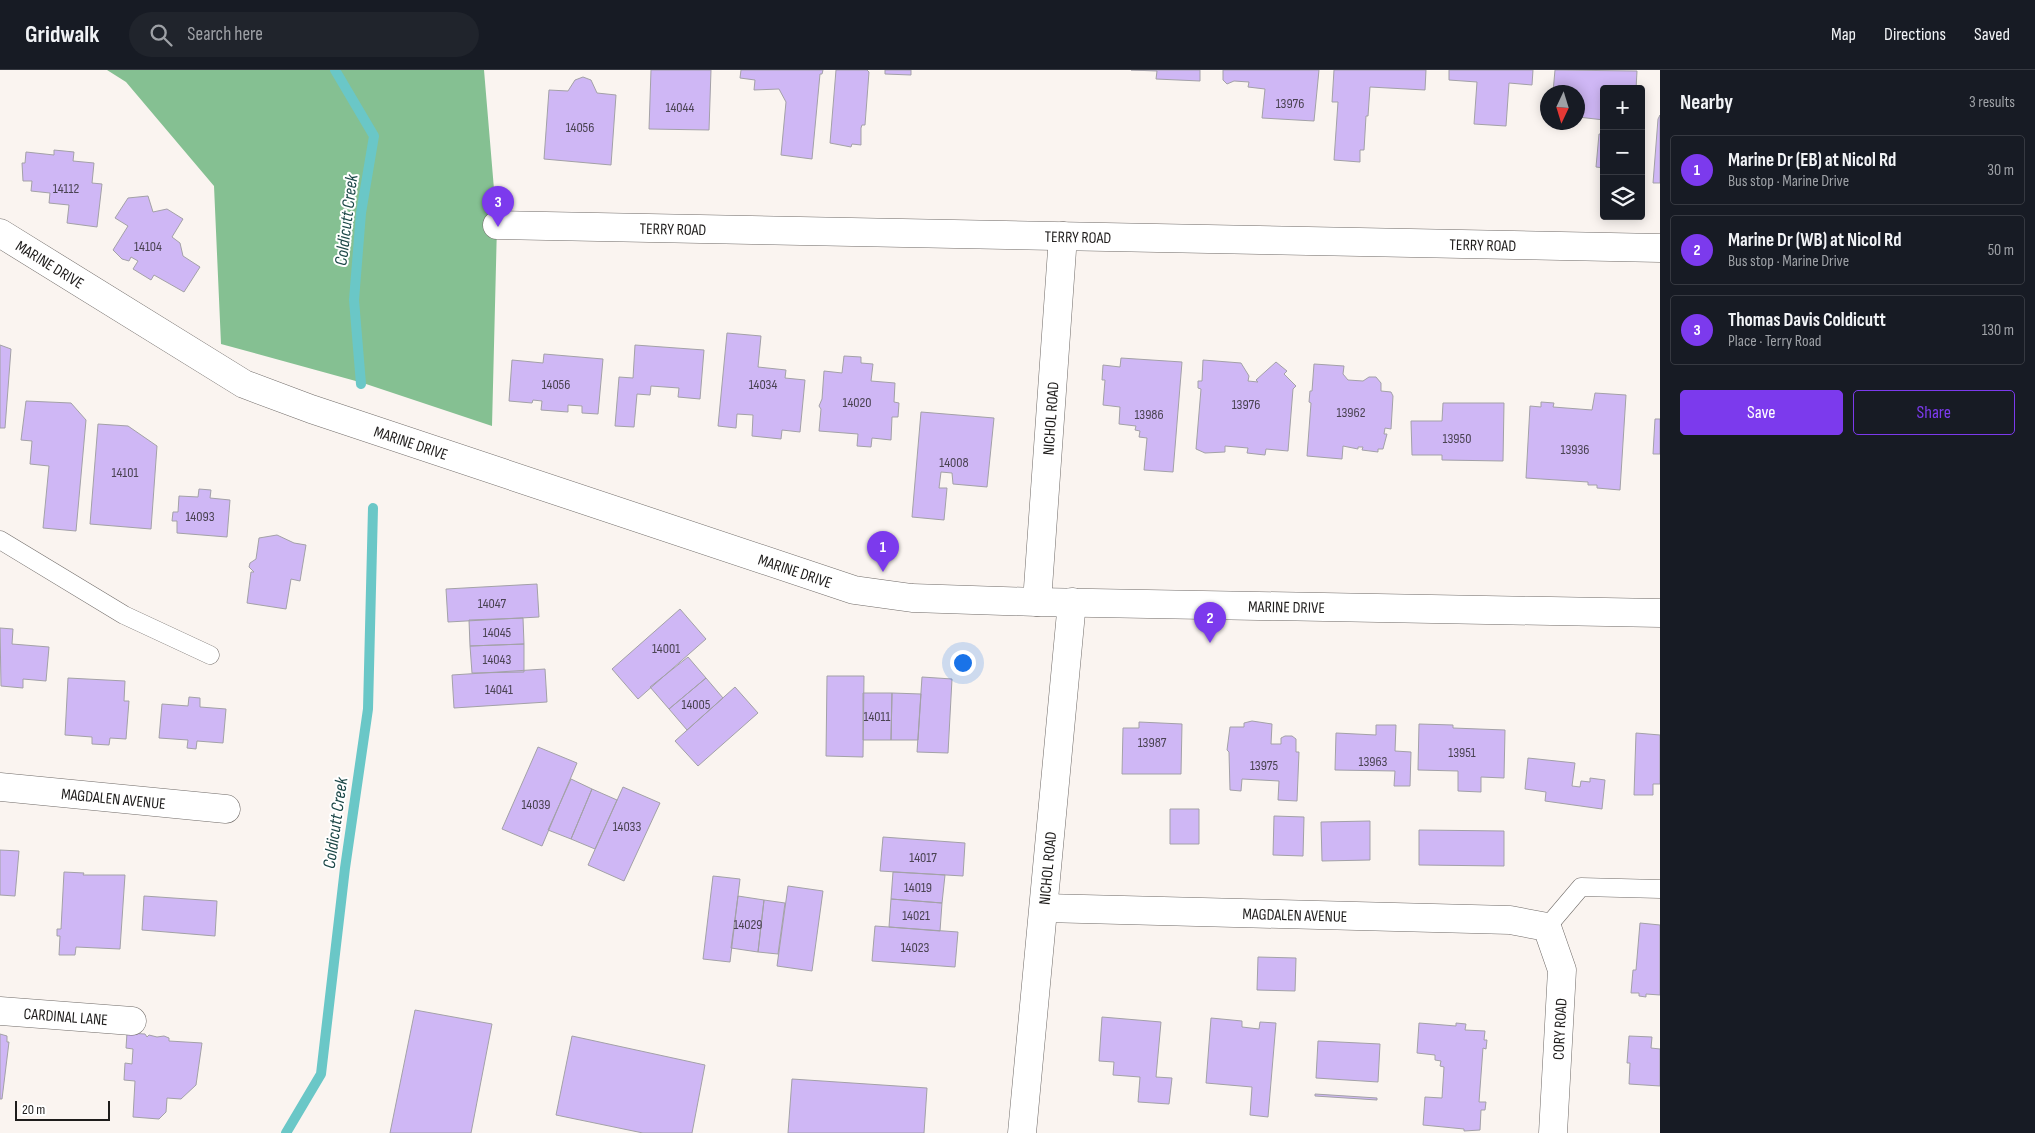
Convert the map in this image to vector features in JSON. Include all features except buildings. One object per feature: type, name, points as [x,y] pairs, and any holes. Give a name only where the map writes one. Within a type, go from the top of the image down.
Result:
[{"type":"street","name":"TERRY ROAD","points":[[498,224],[1660,248]]},
{"type":"street","name":"MARINE DRIVE","points":[[0,233],[244,384],[854,590],[912,598],[1036,602],[1660,613]]},
{"type":"street","name":"NICHOL ROAD","points":[[1036,602],[1063,236]]},
{"type":"street","name":"NICHOL ROAD","points":[[1022,1133],[1072,602]]},
{"type":"street","name":"MAGDALEN AVENUE","points":[[0,787],[226,809]]},
{"type":"street","name":"MAGDALEN AVENUE","points":[[1044,908],[1510,920],[1546,928]]},
{"type":"street","name":"CORY ROAD","points":[[1546,928],[1562,970],[1553,1133]]},
{"type":"street","name":"CARDINAL LANE","points":[[0,1011],[132,1021]]},
{"type":"lane","points":[[0,540],[124,615],[210,655]]},
{"type":"lane","points":[[1546,928],[1581,887],[1660,889]]},
{"type":"green space","points":[[107,70],[484,70],[497,225],[492,426],[363,383],[221,344],[214,186],[126,82]]},
{"type":"waterway","name":"Coldicutt Creek","points":[[335,70],[374,136],[361,213],[354,300],[361,384]]},
{"type":"waterway","name":"Coldicutt Creek","points":[[286,1133],[321,1074],[345,868],[368,709],[373,508]]},
{"type":"place","name":"Thomas Davis Coldicutt","points":[[498,227]]},
{"type":"place","name":"Marine Dr (EB) at Nicol Rd","points":[[883,572]]},
{"type":"place","name":"Marine Dr (WB) at Nicol Rd","points":[[1210,643]]}]
